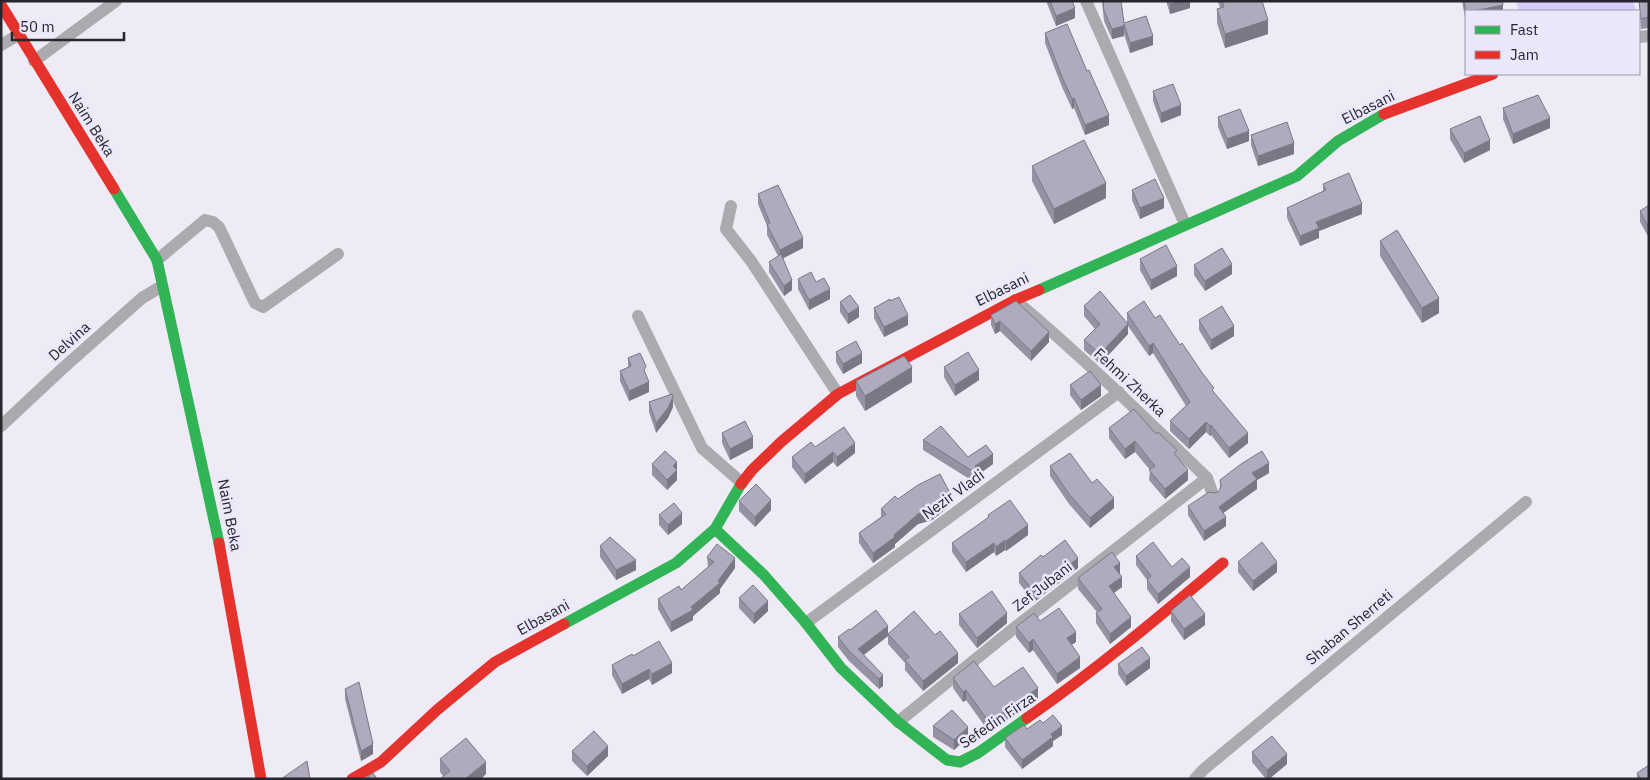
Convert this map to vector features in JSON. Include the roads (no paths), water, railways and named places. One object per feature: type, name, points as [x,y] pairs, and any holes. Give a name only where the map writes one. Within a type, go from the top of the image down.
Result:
[{"type":"street","points":[[34,61],[116,1]]},
{"type":"street","points":[[1086,1],[1185,224]]},
{"type":"street","name":"Naim Beka","points":[[1,6],[157,260],[215,518],[261,779]]},
{"type":"street","points":[[1,45],[18,35]]},
{"type":"street","name":"Elbasani","points":[[352,779],[381,762],[437,710],[495,662],[676,563],[715,529],[742,483],[752,470],[781,442],[838,394],[1015,300],[1297,176],[1338,141],[1384,114],[1490,75]]},
{"type":"street","points":[[730,206],[726,229],[751,261],[838,394]]},
{"type":"street","points":[[157,260],[205,220],[213,222],[220,227],[255,303],[263,306],[338,254]]},
{"type":"street","name":"Delvina","points":[[1,426],[142,298],[162,286]]},
{"type":"street","name":"Fehmi Zherka","points":[[1015,300],[1056,334],[1119,392],[1207,478],[1213,495]]},
{"type":"street","points":[[638,316],[702,448],[742,483]]},
{"type":"street","name":"Nezir Vladi","points":[[806,622],[1119,392]]},
{"type":"street","name":"Zef Jubani","points":[[898,722],[1013,629],[1207,478]]},
{"type":"street","name":"Shaban Sherreti","points":[[1195,779],[1203,770],[1526,502]]},
{"type":"street","name":"Sefedin Firza","points":[[715,529],[764,575],[806,622],[841,668],[898,722],[947,760],[960,762],[978,753],[1074,685],[1126,645],[1223,563]]}]
